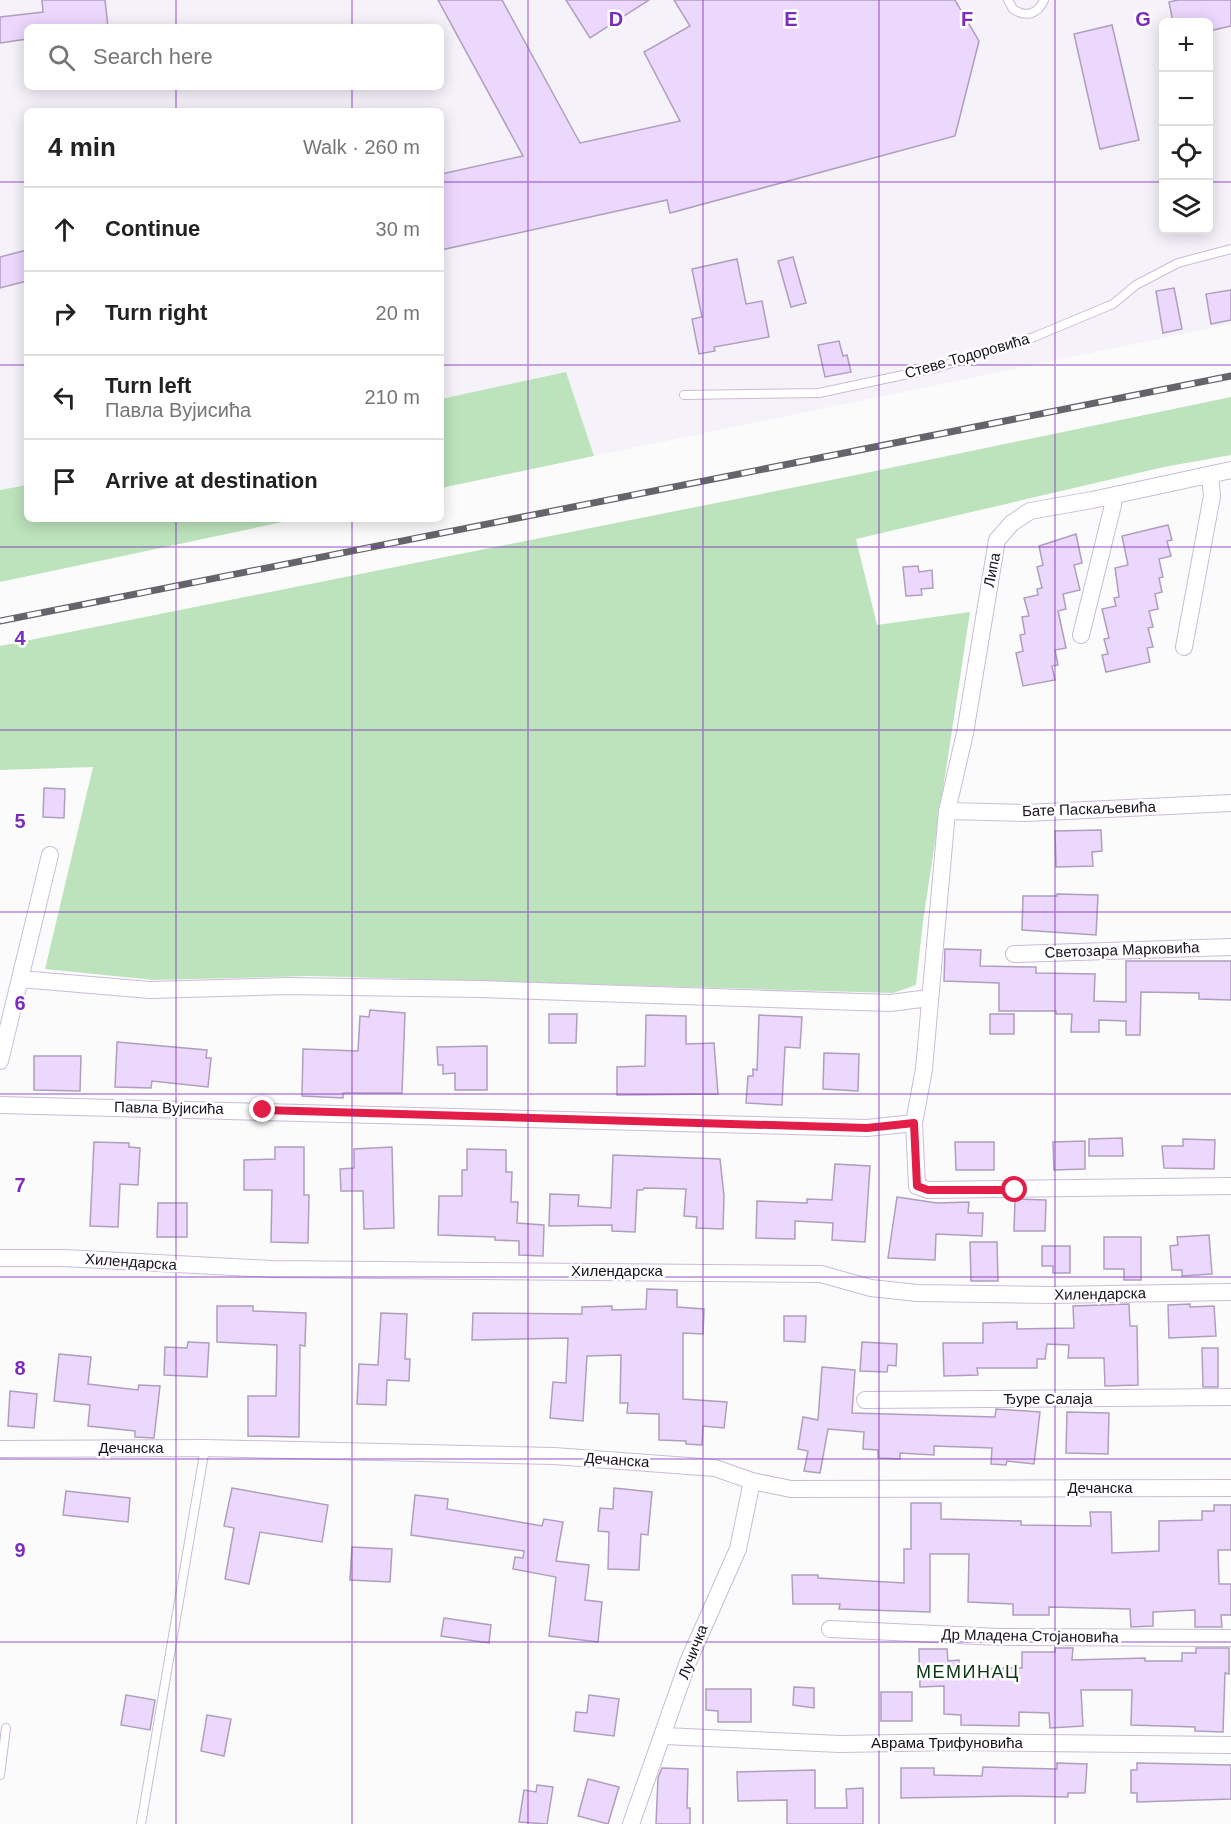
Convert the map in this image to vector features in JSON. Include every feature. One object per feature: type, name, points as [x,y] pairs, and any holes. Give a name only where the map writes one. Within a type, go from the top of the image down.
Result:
[{"type":"street","name":"Липа","points":[[1231,470],[1113,496],[1030,511],[1012,523],[997,540],[965,733],[947,811],[922,1086],[914,1123],[917,1186],[928,1190],[1231,1186]]},
{"type":"street","points":[[1184,647],[1212,496],[1210,475]]},
{"type":"street","points":[[1081,635],[1113,505],[1113,496]]},
{"type":"street","name":"Бате Паскаљевића","points":[[947,811],[1026,813],[1231,803]]},
{"type":"street","points":[[0,1061],[51,855]]},
{"type":"street","name":"Светозара Марковића","points":[[1014,954],[1231,947]]},
{"type":"street","points":[[20,979],[150,990],[286,986],[480,989],[890,1003],[929,998]]},
{"type":"street","name":"Павла Вујисића","points":[[0,1105],[867,1128],[914,1123]]},
{"type":"street","name":"Хилендарска","points":[[0,1258],[64,1258],[270,1269],[821,1274],[871,1288],[917,1293],[1050,1295],[1231,1292]]},
{"type":"street","name":"Ђуре Салаја","points":[[865,1400],[1231,1397]]},
{"type":"street","name":"Дечанска","points":[[0,1449],[205,1448],[554,1456],[687,1464],[715,1468],[752,1481],[791,1489],[1231,1488]]},
{"type":"street","name":"Лучичка","points":[[631,1824],[688,1662],[738,1549],[752,1481]]},
{"type":"street","name":"Др Младена Стојановића","points":[[830,1629],[999,1638],[1231,1638]]},
{"type":"street","name":"Аврама Трифуновића","points":[[663,1736],[840,1744],[955,1742],[1231,1745]]},
{"type":"lane","points":[[1008,0],[1013,9],[1028,14],[1037,11],[1044,0]]},
{"type":"lane","name":"Стеве Тодоровића","points":[[684,395],[819,393],[936,368],[1034,337],[1113,304],[1136,285],[1178,263],[1231,249]]},
{"type":"lane","points":[[141,1824],[205,1448]]},
{"type":"lane","points":[[0,1775],[6,1728]]},
{"type":"shaded area","points":[[0,0],[1231,0],[1231,324],[594,456],[566,373],[444,398],[444,108],[24,108],[24,486],[0,490]]},
{"type":"green space","points":[[566,372],[594,456],[444,487],[444,398]]},
{"type":"green space","points":[[1231,397],[1231,455],[1164,467],[856,539],[877,625],[970,612],[923,921],[916,985],[893,993],[310,976],[154,980],[45,969],[93,767],[0,770],[0,646],[851,476]]},
{"type":"green space","points":[[24,486],[24,522],[283,522],[0,582],[0,490]]},
{"type":"building","points":[[42,0],[105,0],[108,24],[24,24],[24,39],[0,43],[0,17],[43,12]]},
{"type":"building","points":[[438,0],[502,0],[580,143],[680,121],[644,52],[690,26],[674,0],[955,0],[979,41],[955,136],[670,213],[667,200],[444,249],[444,173],[523,156]]},
{"type":"building","points":[[566,0],[649,0],[590,38]]},
{"type":"building","points":[[1231,0],[1231,26],[1213,30],[1213,18],[1172,18],[1169,2]]},
{"type":"building","points":[[1112,25],[1139,140],[1100,149],[1074,34]]},
{"type":"building","points":[[24,251],[24,282],[0,288],[0,257]]},
{"type":"building","points":[[793,257],[806,303],[791,307],[778,261]]},
{"type":"building","points":[[737,259],[746,304],[762,301],[769,337],[714,347],[715,351],[699,354],[692,319],[702,317],[692,269]]},
{"type":"building","points":[[1174,288],[1182,329],[1163,333],[1156,291]]},
{"type":"building","points":[[1231,290],[1231,320],[1211,324],[1206,294]]},
{"type":"building","points":[[839,341],[843,356],[847,355],[851,372],[825,377],[818,345]]},
{"type":"building","points":[[1168,525],[1172,540],[1167,541],[1171,556],[1159,559],[1163,577],[1159,578],[1162,592],[1155,594],[1158,609],[1149,611],[1153,627],[1148,628],[1153,647],[1147,648],[1150,662],[1106,672],[1102,655],[1108,654],[1104,639],[1109,638],[1102,609],[1116,606],[1114,598],[1119,597],[1115,568],[1128,565],[1122,536]]},
{"type":"building","points":[[1076,534],[1082,563],[1074,565],[1080,590],[1063,594],[1066,609],[1058,611],[1066,648],[1055,650],[1058,665],[1052,666],[1055,680],[1023,686],[1016,653],[1023,651],[1020,635],[1025,634],[1022,617],[1029,616],[1024,598],[1038,595],[1037,589],[1042,588],[1037,567],[1043,565],[1039,546]]},
{"type":"building","points":[[918,566],[919,572],[932,570],[933,588],[921,589],[922,595],[906,596],[903,567]]},
{"type":"building","points":[[44,788],[65,789],[64,818],[43,817]]},
{"type":"building","points":[[1101,830],[1102,851],[1092,852],[1093,866],[1056,867],[1055,831]]},
{"type":"building","points":[[1057,894],[1098,895],[1096,935],[1022,930],[1023,896],[1057,896]]},
{"type":"building","points":[[945,949],[981,950],[980,966],[1036,967],[1036,973],[1095,974],[1094,1001],[1126,1002],[1126,961],[1231,961],[1231,1000],[1199,999],[1199,993],[1141,992],[1140,1035],[1126,1035],[1126,1021],[1099,1020],[1099,1032],[1071,1032],[1072,1014],[1056,1014],[1056,1011],[999,1011],[999,983],[944,981]]},
{"type":"building","points":[[370,1010],[405,1013],[402,1093],[343,1093],[343,1098],[302,1096],[303,1049],[358,1051],[360,1016],[369,1017]]},
{"type":"building","points":[[549,1014],[577,1014],[576,1043],[549,1043]]},
{"type":"building","points":[[990,1014],[1014,1014],[1014,1034],[990,1034]]},
{"type":"building","points":[[646,1015],[686,1016],[686,1044],[714,1043],[718,1094],[617,1095],[617,1067],[645,1066]]},
{"type":"building","points":[[759,1015],[802,1017],[800,1048],[785,1047],[782,1105],[746,1103],[748,1076],[753,1076],[753,1069],[757,1070]]},
{"type":"building","points":[[117,1042],[207,1050],[206,1058],[211,1058],[208,1087],[152,1081],[151,1088],[115,1087]]},
{"type":"building","points":[[487,1046],[487,1090],[455,1090],[455,1073],[443,1074],[443,1065],[438,1065],[437,1047]]},
{"type":"building","points":[[824,1053],[859,1054],[858,1091],[823,1089]]},
{"type":"building","points":[[34,1056],[81,1056],[80,1091],[34,1090]]},
{"type":"building","points":[[1122,1138],[1123,1156],[1089,1156],[1089,1139]]},
{"type":"building","points":[[1183,1139],[1215,1140],[1214,1169],[1164,1168],[1162,1146],[1183,1146]]},
{"type":"building","points":[[1085,1141],[1085,1169],[1054,1170],[1053,1142]]},
{"type":"building","points":[[94,1142],[129,1143],[129,1147],[140,1148],[138,1185],[120,1184],[118,1227],[90,1226]]},
{"type":"building","points":[[955,1142],[994,1142],[994,1170],[956,1170]]},
{"type":"building","points":[[275,1147],[304,1147],[304,1195],[309,1195],[308,1243],[271,1242],[272,1190],[244,1190],[244,1160],[275,1159]]},
{"type":"building","points":[[392,1147],[394,1228],[364,1229],[363,1191],[341,1191],[340,1169],[354,1168],[354,1149]]},
{"type":"building","points":[[467,1149],[506,1150],[506,1172],[512,1172],[511,1202],[518,1202],[517,1223],[544,1225],[543,1256],[519,1255],[519,1241],[495,1240],[495,1237],[438,1235],[439,1196],[462,1196],[462,1170],[467,1170]]},
{"type":"building","points":[[613,1155],[720,1159],[724,1196],[723,1229],[696,1228],[697,1217],[684,1216],[686,1189],[644,1188],[637,1190],[635,1232],[612,1231],[612,1225],[549,1226],[550,1194],[579,1195],[578,1206],[611,1208]]},
{"type":"building","points":[[835,1164],[870,1166],[865,1242],[832,1240],[833,1223],[795,1221],[795,1239],[756,1238],[757,1201],[807,1203],[807,1199],[832,1200]]},
{"type":"building","points":[[897,1197],[937,1203],[969,1202],[968,1213],[983,1213],[982,1236],[936,1234],[935,1260],[888,1258]]},
{"type":"building","points":[[1015,1199],[1046,1200],[1045,1231],[1014,1231]]},
{"type":"building","points":[[158,1203],[187,1203],[187,1237],[157,1237]]},
{"type":"building","points":[[1209,1235],[1212,1274],[1182,1276],[1182,1270],[1172,1270],[1170,1246],[1178,1245],[1177,1237]]},
{"type":"building","points":[[1104,1237],[1141,1237],[1141,1280],[1124,1280],[1124,1269],[1104,1269]]},
{"type":"building","points":[[970,1242],[997,1242],[998,1281],[971,1281]]},
{"type":"building","points":[[1042,1246],[1070,1246],[1070,1273],[1053,1273],[1053,1266],[1042,1266]]},
{"type":"building","points":[[647,1289],[677,1290],[677,1307],[704,1309],[703,1334],[683,1333],[683,1399],[727,1402],[724,1428],[703,1426],[702,1445],[686,1444],[686,1441],[659,1440],[659,1414],[627,1413],[628,1403],[620,1403],[621,1355],[587,1356],[583,1421],[550,1418],[553,1382],[566,1383],[568,1338],[472,1340],[473,1313],[582,1314],[582,1307],[612,1306],[612,1310],[646,1309]]},
{"type":"building","points":[[1129,1304],[1130,1326],[1137,1326],[1138,1385],[1105,1386],[1104,1358],[1068,1358],[1069,1345],[1047,1344],[1045,1359],[1037,1359],[1037,1368],[977,1368],[978,1375],[944,1376],[943,1343],[983,1343],[983,1323],[1017,1322],[1017,1329],[1074,1328],[1073,1306]]},
{"type":"building","points":[[1190,1304],[1190,1307],[1214,1306],[1216,1336],[1169,1338],[1168,1305]]},
{"type":"building","points":[[217,1306],[253,1306],[253,1311],[306,1313],[305,1346],[300,1345],[299,1437],[248,1436],[248,1396],[276,1396],[277,1345],[217,1342]]},
{"type":"building","points":[[381,1313],[407,1314],[405,1359],[410,1359],[409,1381],[387,1380],[386,1405],[357,1404],[359,1364],[378,1365]]},
{"type":"building","points":[[784,1316],[806,1316],[805,1342],[784,1341]]},
{"type":"building","points":[[188,1342],[209,1343],[207,1377],[164,1375],[165,1347],[187,1348]]},
{"type":"building","points":[[862,1342],[897,1344],[896,1366],[888,1365],[887,1372],[860,1371]]},
{"type":"building","points":[[1202,1348],[1218,1348],[1218,1387],[1203,1387]]},
{"type":"building","points":[[59,1354],[91,1357],[88,1384],[138,1390],[139,1385],[160,1386],[154,1438],[135,1437],[135,1431],[88,1426],[90,1405],[54,1401]]},
{"type":"building","points":[[822,1367],[855,1370],[852,1413],[995,1417],[996,1409],[1040,1412],[1034,1464],[1007,1461],[1006,1465],[991,1464],[992,1448],[934,1446],[934,1455],[900,1453],[900,1459],[878,1458],[878,1450],[863,1449],[864,1432],[828,1429],[820,1473],[804,1471],[808,1451],[798,1449],[803,1417],[818,1420]]},
{"type":"building","points":[[10,1391],[37,1394],[34,1428],[8,1426]]},
{"type":"building","points":[[1067,1412],[1109,1413],[1108,1454],[1066,1453]]},
{"type":"building","points":[[232,1488],[328,1505],[322,1542],[260,1532],[249,1584],[225,1579],[234,1528],[224,1526]]},
{"type":"building","points":[[614,1488],[652,1492],[648,1535],[641,1534],[639,1570],[608,1569],[609,1532],[598,1531],[600,1508],[613,1509]]},
{"type":"building","points":[[66,1491],[130,1498],[128,1522],[63,1515]]},
{"type":"building","points":[[415,1495],[448,1499],[447,1509],[542,1526],[544,1519],[563,1522],[556,1561],[589,1565],[585,1600],[602,1602],[598,1642],[549,1636],[556,1577],[513,1569],[515,1557],[523,1558],[524,1551],[411,1535]]},
{"type":"building","points":[[911,1503],[941,1503],[941,1519],[1021,1521],[1021,1525],[1091,1526],[1090,1512],[1111,1512],[1112,1553],[1159,1551],[1159,1521],[1202,1520],[1202,1511],[1214,1511],[1214,1505],[1231,1505],[1231,1550],[1218,1550],[1219,1584],[1231,1584],[1231,1615],[1221,1615],[1222,1627],[1195,1627],[1195,1610],[1153,1612],[1153,1626],[1131,1627],[1130,1609],[1049,1607],[1049,1615],[1013,1615],[1013,1604],[968,1602],[969,1554],[930,1554],[930,1612],[839,1609],[840,1604],[793,1604],[792,1575],[818,1575],[818,1578],[904,1583],[904,1549],[911,1549]]},
{"type":"building","points":[[352,1547],[392,1549],[390,1582],[350,1580]]},
{"type":"building","points":[[444,1618],[491,1625],[489,1643],[441,1636]]},
{"type":"building","points":[[1055,1648],[1073,1648],[1072,1660],[1145,1658],[1145,1661],[1182,1661],[1182,1653],[1196,1653],[1196,1648],[1229,1648],[1229,1674],[1225,1673],[1223,1732],[1195,1731],[1195,1727],[1131,1725],[1132,1690],[1081,1690],[1083,1726],[1050,1728],[1049,1713],[1019,1712],[1019,1726],[961,1725],[961,1715],[944,1714],[944,1686],[920,1687],[919,1649],[947,1649],[948,1661],[959,1660],[959,1669],[1022,1668],[1022,1652],[1055,1652]]},
{"type":"building","points":[[794,1687],[814,1688],[814,1708],[793,1705]]},
{"type":"building","points":[[706,1689],[751,1689],[751,1722],[718,1722],[718,1711],[706,1710]]},
{"type":"building","points":[[881,1692],[912,1692],[912,1721],[881,1721]]},
{"type":"building","points":[[126,1695],[155,1700],[150,1730],[121,1725]]},
{"type":"building","points":[[589,1695],[619,1699],[614,1736],[574,1731],[576,1712],[587,1713]]},
{"type":"building","points":[[207,1715],[231,1719],[224,1756],[201,1751]]},
{"type":"building","points":[[1057,1763],[1087,1764],[1085,1793],[1068,1793],[1068,1797],[901,1798],[901,1768],[934,1768],[934,1775],[982,1776],[983,1767],[1057,1769]]},
{"type":"building","points":[[1137,1763],[1231,1765],[1231,1799],[1137,1802],[1137,1793],[1131,1793],[1131,1770],[1137,1770]]},
{"type":"building","points":[[662,1768],[688,1769],[687,1808],[690,1808],[690,1824],[656,1824],[658,1778]]},
{"type":"building","points":[[815,1770],[815,1808],[847,1808],[846,1789],[863,1788],[863,1824],[787,1824],[787,1800],[738,1801],[737,1772]]},
{"type":"building","points":[[588,1779],[619,1787],[608,1824],[578,1816]]},
{"type":"building","points":[[537,1785],[553,1787],[547,1824],[519,1822],[524,1790],[536,1792]]},
{"type":"railway","points":[[0,621],[1231,376]]},
{"type":"district","name":"МЕМИНАЦ","points":[[968,1672]]},
{"type":"route","points":[[263,1110],[808,1124],[867,1128],[914,1123],[917,1186],[928,1190],[952,1191],[1015,1190]]}]
